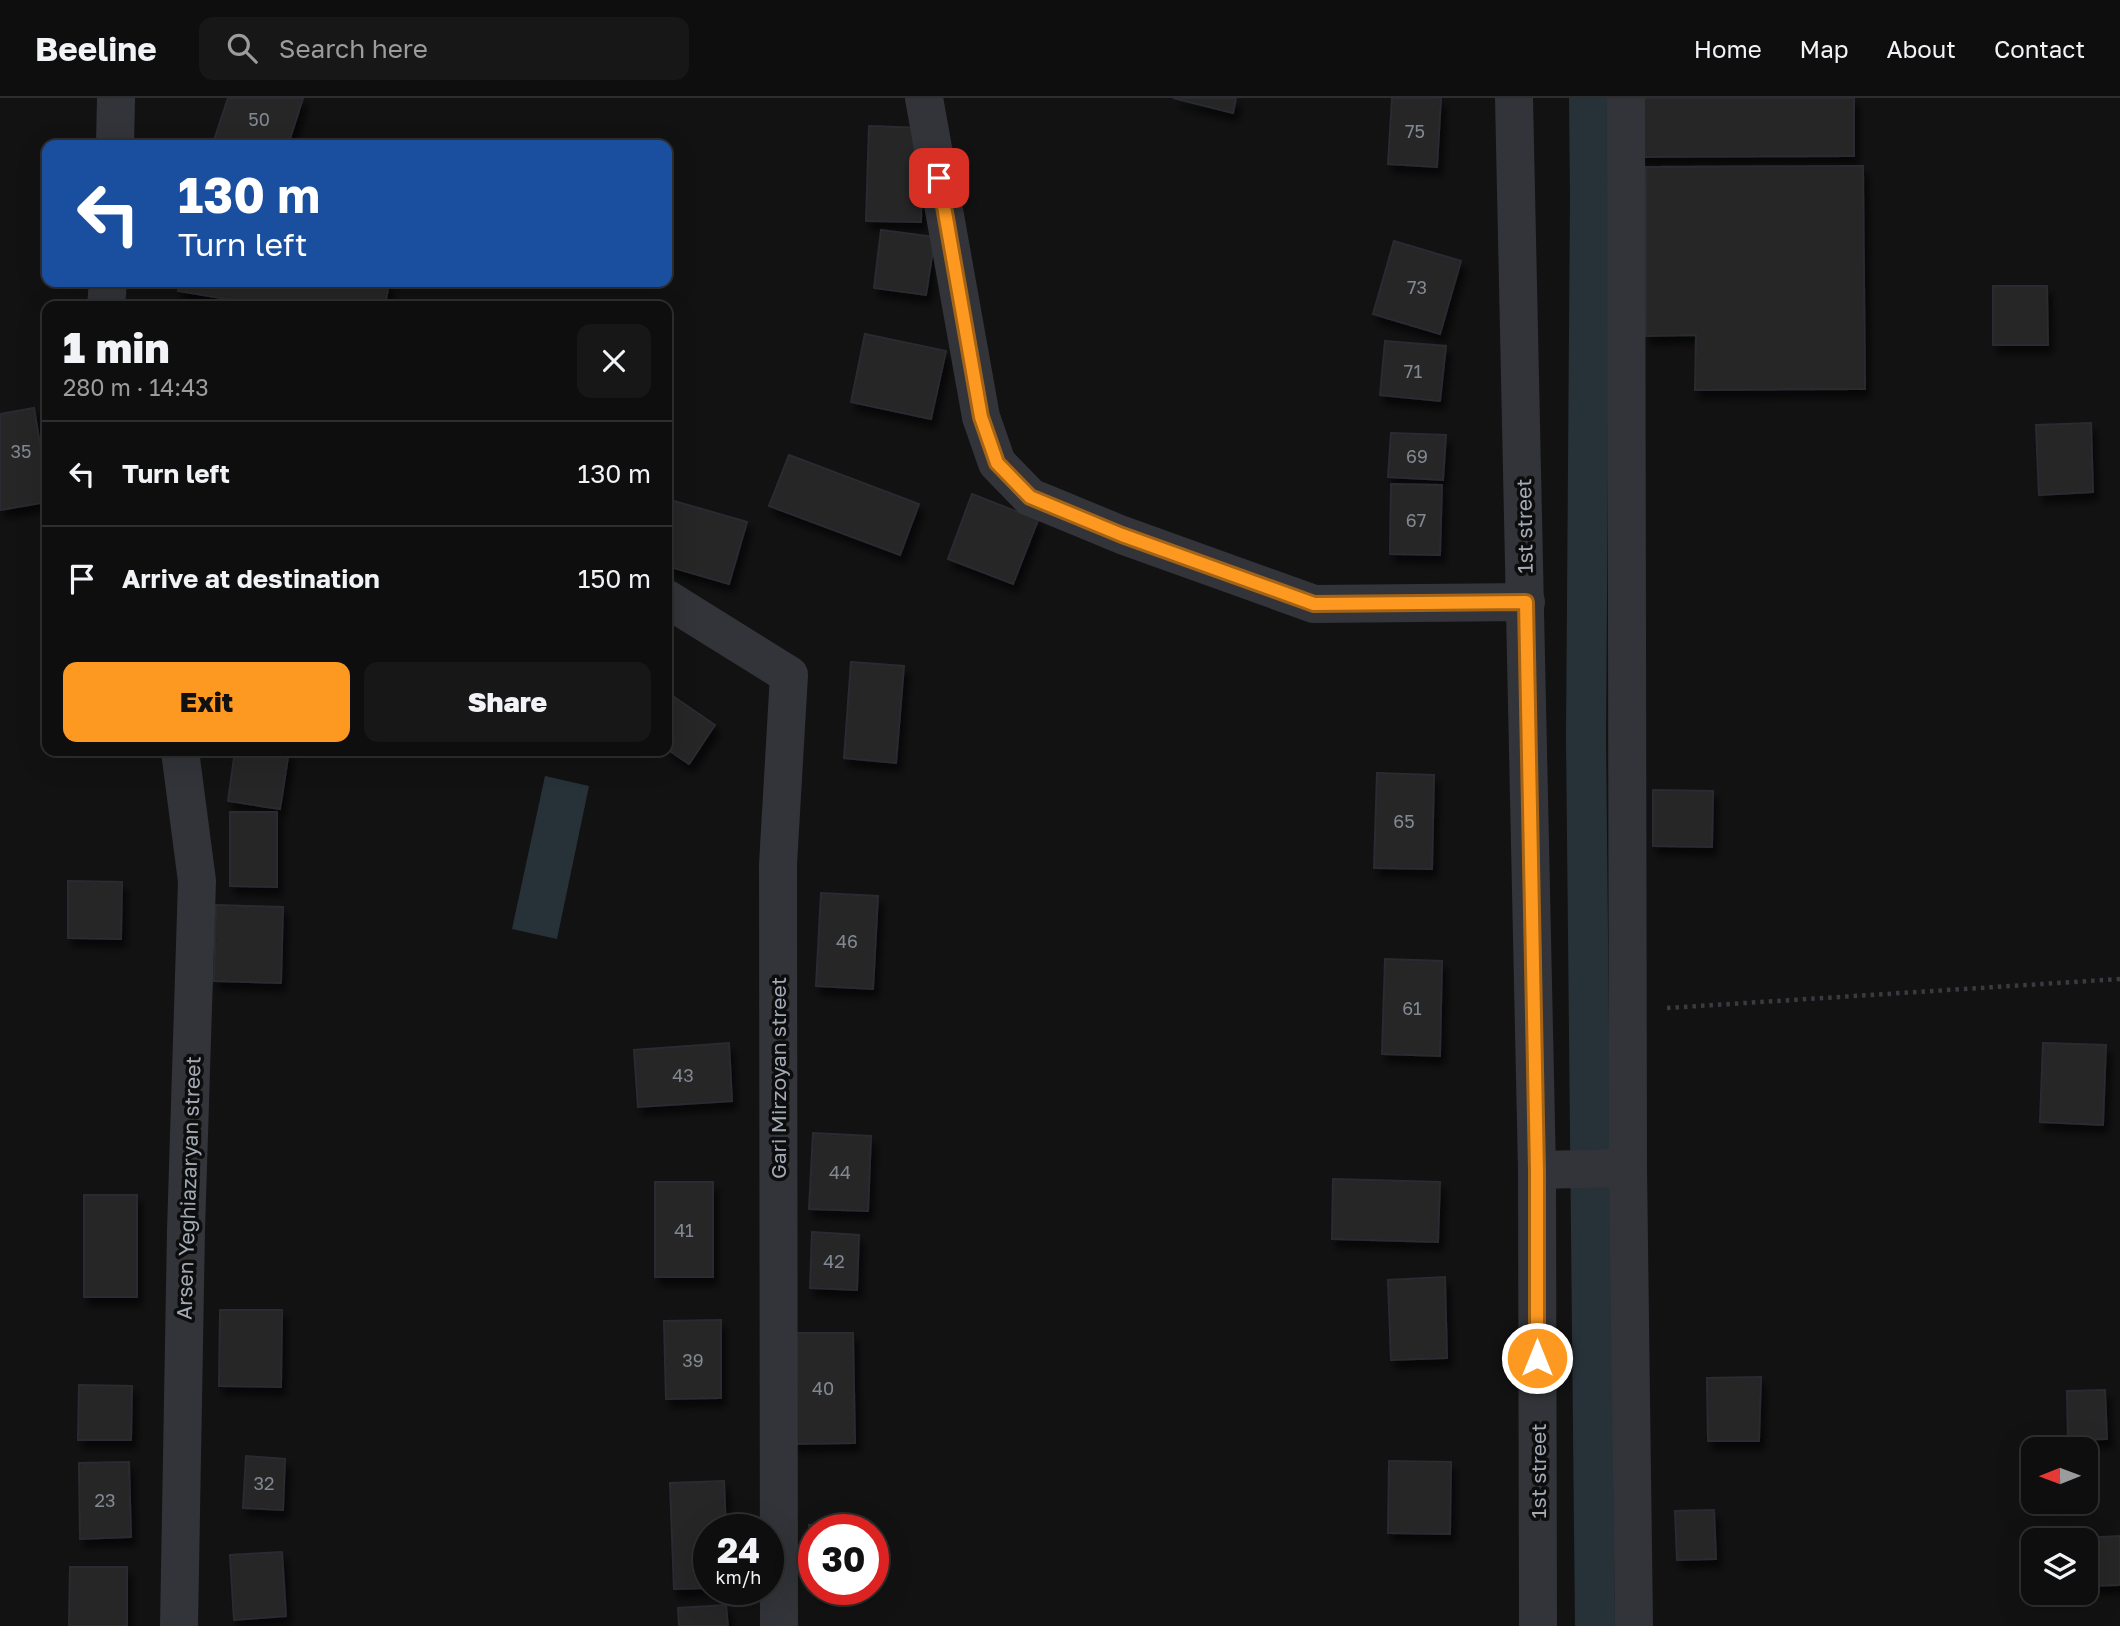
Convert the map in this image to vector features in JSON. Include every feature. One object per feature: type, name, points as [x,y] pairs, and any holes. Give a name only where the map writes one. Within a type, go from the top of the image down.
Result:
[{"type":"street","points":[[115,140],[116,98]]},
{"type":"street","points":[[924,98],[981,417],[997,463],[1030,497],[1122,535],[1314,604],[1526,602]]},
{"type":"street","name":"1st street","points":[[1514,98],[1537,1171],[1538,1626]]},
{"type":"street","points":[[1626,98],[1628,1168],[1634,1626]]},
{"type":"street","name":"Gari Mirzoyan street","points":[[672,601],[789,675],[778,864],[779,1626]]},
{"type":"street","name":"Arsen Yeghiazaryan street","points":[[179,1626],[185,1244],[197,881],[181,756]]},
{"type":"street","points":[[1537,1171],[1628,1168]]},
{"type":"path","points":[[1629,1011],[2120,979]]},
{"type":"shaded area","points":[[545,776],[589,786],[557,939],[512,929]]},
{"type":"building","points":[[228,98],[303,98],[290,140],[214,140]]},
{"type":"building","points":[[1173,98],[1236,98],[1233,113]]},
{"type":"building","points":[[1392,98],[1441,98],[1437,167],[1388,164]]},
{"type":"building","points":[[1636,98],[1854,98],[1854,156],[1637,157]]},
{"type":"building","points":[[869,126],[923,128],[921,222],[866,221]]},
{"type":"building","points":[[1863,166],[1865,389],[1695,390],[1696,335],[1646,336],[1646,167]]},
{"type":"building","points":[[881,230],[935,237],[926,295],[874,288]]},
{"type":"building","points":[[1394,241],[1461,261],[1440,334],[1373,314]]},
{"type":"building","points":[[1993,286],[2047,286],[2048,345],[1993,345]]},
{"type":"building","points":[[179,287],[388,287],[386,301],[238,301],[178,291]]},
{"type":"building","points":[[865,334],[946,351],[931,419],[851,402]]},
{"type":"building","points":[[1385,341],[1446,346],[1440,401],[1380,395]]},
{"type":"building","points":[[34,408],[42,457],[42,503],[0,510],[0,414]]},
{"type":"building","points":[[2091,423],[2093,492],[2039,495],[2036,425]]},
{"type":"building","points":[[1391,433],[1446,435],[1443,480],[1388,477]]},
{"type":"building","points":[[789,455],[919,504],[900,555],[769,506]]},
{"type":"building","points":[[1391,484],[1442,485],[1440,555],[1390,554]]},
{"type":"building","points":[[972,494],[1038,520],[1013,584],[948,559]]},
{"type":"building","points":[[672,500],[747,522],[729,584],[672,567]]},
{"type":"building","points":[[851,662],[904,666],[896,763],[844,758]]},
{"type":"building","points":[[672,695],[715,725],[689,764],[672,752]]},
{"type":"building","points":[[234,756],[288,756],[280,809],[228,801]]},
{"type":"building","points":[[1377,773],[1434,775],[1432,869],[1374,868]]},
{"type":"building","points":[[1653,790],[1713,791],[1712,847],[1653,846]]},
{"type":"building","points":[[230,812],[277,812],[277,887],[230,886]]},
{"type":"building","points":[[68,881],[122,882],[121,939],[68,938]]},
{"type":"building","points":[[821,893],[878,896],[873,989],[816,986]]},
{"type":"building","points":[[216,905],[283,907],[281,983],[214,981]]},
{"type":"building","points":[[1385,959],[1442,961],[1440,1056],[1382,1054]]},
{"type":"building","points":[[729,1043],[732,1101],[638,1107],[634,1050]]},
{"type":"building","points":[[2043,1043],[2106,1045],[2103,1125],[2040,1122]]},
{"type":"building","points":[[813,1133],[871,1136],[868,1211],[809,1209]]},
{"type":"building","points":[[1333,1179],[1440,1182],[1438,1242],[1332,1239]]},
{"type":"building","points":[[655,1182],[713,1182],[713,1277],[655,1277]]},
{"type":"building","points":[[84,1195],[137,1195],[137,1297],[84,1297]]},
{"type":"building","points":[[812,1232],[859,1235],[857,1290],[810,1288]]},
{"type":"building","points":[[1445,1277],[1447,1358],[1391,1360],[1388,1280]]},
{"type":"building","points":[[220,1310],[282,1310],[281,1387],[219,1386]]},
{"type":"building","points":[[721,1320],[721,1398],[666,1399],[664,1321]]},
{"type":"building","points":[[790,1333],[853,1333],[855,1443],[792,1444]]},
{"type":"building","points":[[1761,1377],[1759,1441],[1708,1441],[1707,1378]]},
{"type":"building","points":[[79,1385],[132,1386],[131,1440],[78,1440]]},
{"type":"building","points":[[2105,1390],[2107,1439],[2068,1437],[2067,1391]]},
{"type":"building","points":[[246,1456],[285,1459],[283,1510],[243,1508]]},
{"type":"building","points":[[1389,1461],[1451,1462],[1450,1534],[1388,1533]]},
{"type":"building","points":[[129,1462],[131,1537],[80,1539],[79,1463]]},
{"type":"building","points":[[724,1481],[725,1514],[693,1514],[693,1588],[674,1589],[670,1483]]},
{"type":"building","points":[[1714,1510],[1716,1559],[1677,1560],[1675,1511]]},
{"type":"building","points":[[2120,1536],[2120,1585],[2098,1586],[2098,1537]]},
{"type":"building","points":[[282,1552],[286,1616],[234,1620],[230,1555]]},
{"type":"building","points":[[70,1567],[127,1567],[127,1626],[69,1626]]},
{"type":"building","points":[[726,1605],[728,1626],[679,1626],[678,1608]]},
{"type":"waterway","points":[[1589,98],[1586,738],[1595,1626]]},
{"type":"route","points":[[939,178],[981,417],[997,463],[1030,497],[1122,535],[1314,604],[1526,602],[1537,1171],[1537,1358]]}]
